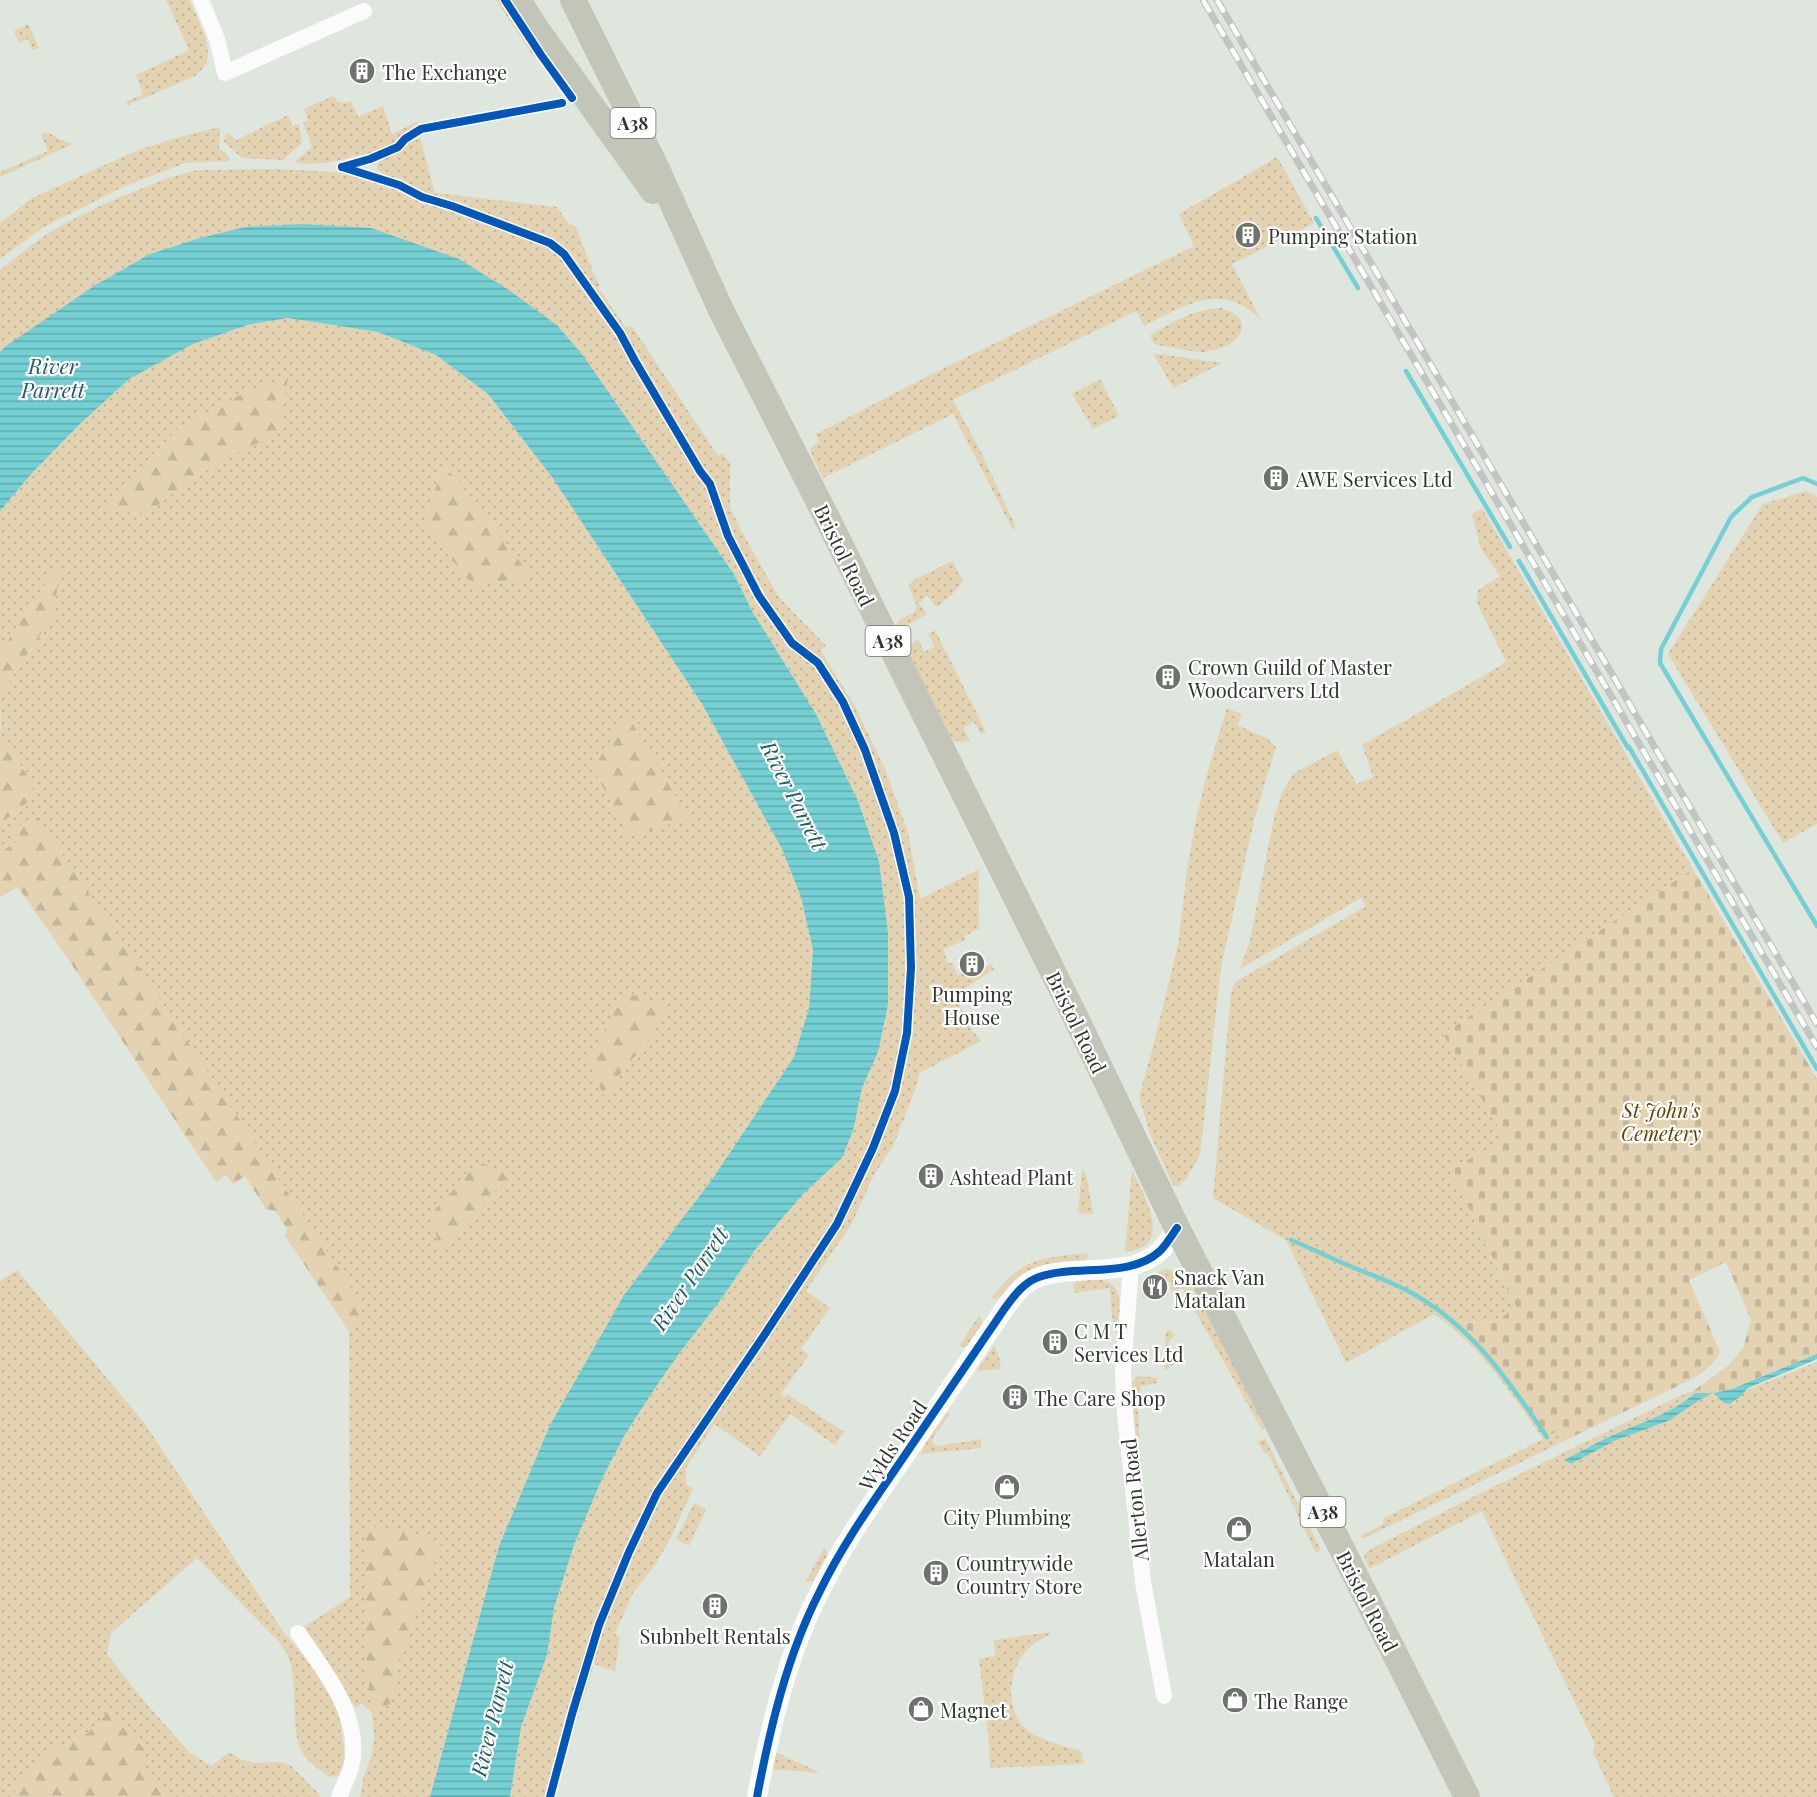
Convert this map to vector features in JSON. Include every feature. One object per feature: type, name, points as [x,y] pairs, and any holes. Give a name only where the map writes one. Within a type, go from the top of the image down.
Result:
[{"type":"main road","name":"Bristol Road","points":[[518,0],[691,246]]},
{"type":"main road","name":"Bristol Road","points":[[573,0],[655,165],[721,310],[1075,1016],[1177,1228],[1467,1797]]},
{"type":"street","points":[[201,0],[217,39],[225,73],[364,11]]},
{"type":"street","name":"Wylds Road","points":[[757,1797],[784,1684],[797,1644],[818,1594],[868,1509],[1005,1308],[1016,1294],[1039,1277],[1065,1272],[1131,1266],[1152,1257],[1160,1251],[1177,1228]]},
{"type":"street","name":"Allerton Road","points":[[1131,1266],[1123,1372],[1125,1414],[1143,1581],[1164,1696]]},
{"type":"street","points":[[298,1633],[340,1697],[349,1722],[352,1741],[351,1765],[339,1797]]},
{"type":"green space","points":[[166,0],[189,0],[205,38],[207,61],[195,76],[128,105],[126,102],[143,94],[136,75],[189,50]]},
{"type":"green space","points":[[496,0],[505,0],[540,52],[534,57]]},
{"type":"green space","points":[[28,24],[39,48],[33,50],[28,39],[19,43],[14,31]]},
{"type":"green space","points":[[333,96],[338,102],[351,101],[358,117],[383,106],[392,134],[418,121],[417,127],[388,149],[326,163],[294,162],[312,147],[303,123],[308,120],[304,109]]},
{"type":"green space","points":[[288,115],[292,126],[299,124],[302,143],[283,160],[242,158],[224,142],[226,132],[236,140]]},
{"type":"green space","points":[[220,127],[219,148],[230,158],[229,161],[185,163],[123,187],[42,228],[0,259],[0,223],[32,198],[138,150]]},
{"type":"green space","points":[[47,132],[73,144],[0,177],[0,172],[48,151],[41,134]]},
{"type":"green space","points":[[420,138],[435,193],[557,207],[569,224],[576,227],[600,286],[598,287],[626,328],[632,326],[718,456],[723,453],[730,463],[730,508],[778,596],[826,646],[820,650],[855,706],[884,767],[908,832],[920,899],[979,869],[979,929],[964,936],[965,940],[944,949],[947,963],[953,963],[957,975],[965,972],[966,975],[991,964],[994,969],[955,995],[971,1029],[981,1041],[919,1073],[917,1085],[894,1144],[874,1175],[851,1225],[806,1291],[830,1308],[801,1349],[809,1355],[781,1394],[784,1397],[787,1394],[844,1432],[835,1445],[790,1414],[760,1456],[714,1424],[686,1468],[686,1484],[693,1489],[671,1537],[656,1564],[633,1593],[615,1634],[620,1638],[615,1671],[594,1664],[555,1797],[510,1797],[521,1727],[547,1655],[554,1608],[574,1545],[602,1479],[624,1436],[653,1391],[755,1250],[804,1193],[842,1158],[853,1131],[862,1088],[878,1052],[888,1005],[888,932],[879,861],[858,801],[816,714],[752,611],[734,574],[585,358],[558,326],[245,227],[150,254],[97,284],[0,352],[0,270],[38,240],[67,222],[165,179],[197,170],[276,169],[335,172],[370,178],[396,188],[425,205],[427,198],[377,170],[377,164],[392,152]]},
{"type":"green space","points":[[1277,157],[1314,223],[1232,264],[1261,320],[1246,308],[1232,301],[1218,299],[1189,304],[1144,326],[1136,311],[953,400],[980,450],[1015,529],[1013,530],[953,414],[823,478],[811,454],[811,448],[819,441],[816,434],[936,372],[1194,246],[1179,214]]},
{"type":"green space","points":[[1221,308],[1237,316],[1242,325],[1238,337],[1227,345],[1201,352],[1154,344],[1150,335],[1168,325],[1192,314]]},
{"type":"green space","points":[[287,318],[378,332],[436,355],[488,394],[552,477],[702,704],[782,849],[801,897],[813,950],[809,1008],[794,1057],[711,1181],[624,1295],[550,1425],[499,1546],[430,1797],[360,1797],[364,1775],[372,1755],[374,1738],[372,1713],[361,1703],[357,1708],[352,1702],[304,1627],[350,1597],[349,1331],[364,1307],[18,841],[0,853],[0,816],[3,821],[34,785],[1,737],[0,695],[54,614],[59,566],[33,601],[0,653],[0,511],[32,473],[81,423],[129,379],[193,344],[247,325]],"holes":[[[181,426],[219,463],[187,481],[149,513],[98,511]],[[444,465],[480,508],[531,578],[473,586],[423,523]],[[651,1000],[649,1041],[623,1069],[613,1090]],[[366,1528],[404,1531],[440,1544],[400,1659],[391,1702]]]},
{"type":"green space","points":[[1153,353],[1222,363],[1173,388]]},
{"type":"green space","points":[[288,378],[279,432],[187,481],[149,513],[97,511],[181,426],[238,396]]},
{"type":"green space","points":[[1100,379],[1119,416],[1093,429],[1072,394]]},
{"type":"green space","points":[[444,465],[480,508],[532,578],[473,586],[423,523]]},
{"type":"green space","points":[[1806,491],[1817,497],[1817,824],[1783,843],[1668,654],[1763,504]]},
{"type":"green space","points":[[1482,508],[1693,869],[1443,1034],[1507,1140],[1450,1169],[1516,1308],[1494,1321],[1456,1324],[1499,1368],[1548,1437],[1557,1431],[1564,1441],[1365,1538],[1360,1536],[1382,1525],[1384,1518],[1543,1439],[1481,1356],[1434,1314],[1346,1363],[1286,1240],[1213,1198],[1231,991],[1235,982],[1366,906],[1361,898],[1240,969],[1250,940],[1274,817],[1282,793],[1293,774],[1337,750],[1357,784],[1373,777],[1362,745],[1506,662],[1477,603],[1478,590],[1500,576],[1481,549],[1472,515]]},
{"type":"green space","points":[[952,561],[963,581],[954,592],[936,607],[927,596],[919,603],[927,614],[906,626],[895,626],[900,619],[915,612],[916,605],[909,586],[912,581]]},
{"type":"green space","points":[[60,565],[54,614],[0,695],[0,653],[33,601]]},
{"type":"green space","points":[[935,630],[986,732],[981,734],[974,722],[963,728],[970,740],[962,742],[952,740],[908,653],[911,644],[918,639],[924,652],[935,647],[928,634]]},
{"type":"green space","points":[[1227,708],[1242,714],[1237,725],[1267,738],[1276,747],[1255,817],[1221,967],[1200,1155],[1186,1179],[1179,1186],[1173,1185],[1150,1134],[1139,1097],[1178,945],[1195,824],[1206,777]]},
{"type":"green space","points":[[627,714],[689,819],[629,836],[593,769]]},
{"type":"green space","points":[[0,723],[1,737],[34,785],[29,801],[4,821],[0,816]]},
{"type":"green space","points":[[35,814],[364,1307],[349,1331],[285,1236],[287,1229],[275,1211],[266,1209],[245,1176],[233,1184],[226,1175],[216,1182],[18,887],[0,897],[0,853],[17,841],[11,832]]},
{"type":"green space","name":"St John's Cemetery","points":[[1693,869],[1817,1079],[1817,1354],[1732,1389],[1714,1393],[1695,1393],[1693,1391],[1729,1365],[1743,1348],[1751,1320],[1726,1262],[1689,1280],[1720,1352],[1710,1367],[1686,1382],[1564,1441],[1557,1431],[1547,1437],[1499,1368],[1455,1323],[1490,1322],[1501,1318],[1516,1307],[1450,1169],[1506,1140],[1443,1034]]},
{"type":"green space","points":[[623,992],[651,1000],[665,1009],[649,1041],[623,1069],[613,1090],[603,1095],[589,1061]]},
{"type":"green space","points":[[479,1162],[512,1174],[440,1250],[431,1214]]},
{"type":"green space","points":[[1082,1169],[1086,1173],[1093,1214],[1078,1213]]},
{"type":"green space","points":[[1132,1170],[1146,1200],[1153,1224],[1148,1243],[1139,1249],[1125,1252]]},
{"type":"green space","points":[[1087,1253],[1088,1257],[1084,1261],[1034,1268],[1020,1277],[1000,1297],[991,1299],[1012,1275],[1032,1262]]},
{"type":"green space","points":[[1167,1269],[1187,1280],[1229,1355],[1265,1429],[1262,1430],[1182,1288],[1173,1294],[1170,1282],[1154,1285],[1154,1297],[1142,1298],[1144,1288],[1150,1279]]},
{"type":"green space","points":[[17,1270],[145,1424],[284,1633],[314,1668],[335,1704],[341,1724],[344,1767],[338,1776],[329,1777],[314,1766],[302,1752],[296,1730],[292,1670],[287,1655],[280,1643],[197,1558],[111,1633],[107,1654],[190,1753],[212,1766],[229,1752],[240,1759],[254,1763],[281,1762],[291,1766],[320,1797],[0,1797],[0,1281]]},
{"type":"green space","points":[[1085,1280],[1104,1280],[1114,1287],[1120,1307],[1117,1335],[1112,1316],[1110,1288],[1074,1293],[1073,1285]]},
{"type":"green space","points":[[979,1316],[982,1325],[968,1345],[959,1346]]},
{"type":"green space","points":[[1167,1330],[1171,1330],[1175,1336],[1168,1342],[1178,1361],[1166,1370],[1164,1366]]},
{"type":"green space","points":[[994,1345],[1001,1369],[977,1371]]},
{"type":"green space","points":[[1817,1362],[1817,1797],[1614,1797],[1593,1753],[1595,1744],[1482,1511],[1369,1569],[1364,1556],[1367,1551],[1675,1398],[1693,1391],[1695,1393],[1667,1412],[1565,1459],[1571,1464],[1613,1441],[1668,1421],[1701,1398],[1714,1393],[1716,1397],[1733,1403],[1745,1391]]},
{"type":"green space","points":[[1140,1376],[1157,1378],[1157,1383],[1141,1386],[1138,1410],[1141,1475],[1138,1476],[1132,1383]]},
{"type":"green space","points":[[947,1413],[950,1414],[932,1439],[933,1443],[937,1446],[981,1439],[981,1448],[921,1454],[925,1444]]},
{"type":"green space","points":[[1265,1438],[1321,1550],[1316,1553],[1268,1453],[1265,1454],[1258,1442]]},
{"type":"green space","points":[[893,1442],[896,1446],[886,1467],[877,1476],[867,1480]]},
{"type":"green space","points":[[694,1503],[706,1510],[689,1546],[676,1539]]},
{"type":"green space","points":[[366,1527],[393,1528],[417,1534],[441,1544],[400,1659],[391,1702],[382,1711],[372,1712],[365,1620]]},
{"type":"green space","points":[[824,1548],[828,1555],[815,1580],[805,1583]]},
{"type":"green space","points":[[1050,1632],[1049,1635],[1028,1648],[1015,1669],[1011,1690],[1014,1710],[1025,1728],[1037,1736],[1081,1751],[1084,1764],[990,1768],[979,1659],[995,1656],[994,1640]]},
{"type":"green space","points":[[109,1711],[144,1749],[145,1773],[173,1797],[20,1797],[13,1789],[52,1750],[88,1733]]},
{"type":"green space","points":[[773,1751],[821,1773],[770,1769]]},
{"type":"water","name":"River Parrett","points":[[303,224],[371,228],[459,259],[509,290],[558,326],[585,358],[734,574],[752,611],[816,714],[858,801],[879,861],[888,932],[888,1005],[878,1052],[862,1088],[853,1131],[842,1158],[804,1193],[755,1250],[678,1355],[624,1436],[602,1479],[574,1545],[554,1608],[547,1655],[521,1727],[510,1797],[430,1797],[499,1546],[550,1425],[624,1295],[711,1181],[794,1057],[809,1008],[813,950],[801,897],[782,849],[702,704],[552,477],[488,394],[436,355],[378,332],[287,318],[247,325],[193,344],[129,379],[81,423],[32,473],[0,511],[0,352],[6,346],[97,284],[150,254],[245,227]]},
{"type":"water","points":[[1817,1354],[1817,1359],[1748,1388],[1730,1404],[1724,1403],[1713,1393],[1732,1389]]},
{"type":"water","points":[[1695,1393],[1713,1393],[1668,1421],[1614,1441],[1571,1464],[1564,1460],[1676,1407]]},
{"type":"waterway","points":[[1316,218],[1358,288]]},
{"type":"waterway","points":[[1406,371],[1510,547]]},
{"type":"waterway","points":[[1817,484],[1803,478],[1752,497],[1731,517],[1661,649],[1660,663],[1817,926]]},
{"type":"waterway","points":[[1519,561],[1628,748]]},
{"type":"waterway","points":[[1629,747],[1817,1069]]},
{"type":"waterway","points":[[1291,1240],[1401,1287],[1438,1310],[1474,1341],[1490,1359],[1547,1437]]},
{"type":"railway","points":[[1203,0],[1817,1047]]},
{"type":"railway","points":[[1217,0],[1817,1024]]},
{"type":"cycle path","points":[[505,0],[572,98]]},
{"type":"cycle path","points":[[342,167],[370,159],[398,147],[405,139],[421,129],[562,103]]},
{"type":"cycle path","points":[[342,167],[399,185],[422,197],[550,243],[564,254],[620,333],[700,471],[710,484],[728,536],[759,596],[792,643],[818,663],[843,702],[865,750],[894,833],[909,897],[911,968],[907,1033],[895,1091],[873,1148],[837,1224],[657,1493],[629,1552],[599,1625],[550,1797]]},
{"type":"cycle path","points":[[757,1797],[774,1719],[789,1667],[808,1617],[828,1575],[869,1507],[1005,1308],[1024,1286],[1039,1277],[1069,1271],[1118,1268],[1148,1260],[1163,1248],[1177,1228]]},
{"type":"place","name":"The Exchange","points":[[362,71]]},
{"type":"place","name":"Pumping Station","points":[[1248,235]]},
{"type":"place","name":"AWE Services Ltd","points":[[1276,478]]},
{"type":"place","name":"Crown Guild of Master Woodcarvers Ltd","points":[[1168,677]]},
{"type":"place","name":"Pumping House","points":[[972,964]]},
{"type":"place","name":"Ashtead Plant","points":[[931,1176]]},
{"type":"place","name":"Snack Van Matalan","points":[[1155,1287]]},
{"type":"place","name":"C M T Services Ltd","points":[[1055,1342]]},
{"type":"place","name":"The Care Shop","points":[[1015,1397]]},
{"type":"place","name":"City Plumbing","points":[[1007,1487]]},
{"type":"place","name":"Matalan","points":[[1239,1529]]},
{"type":"place","name":"Countrywide Country Store","points":[[936,1573]]},
{"type":"place","name":"Subnbelt Rentals","points":[[715,1606]]},
{"type":"place","name":"The Range","points":[[1235,1700]]},
{"type":"place","name":"Magnet","points":[[921,1709]]}]
